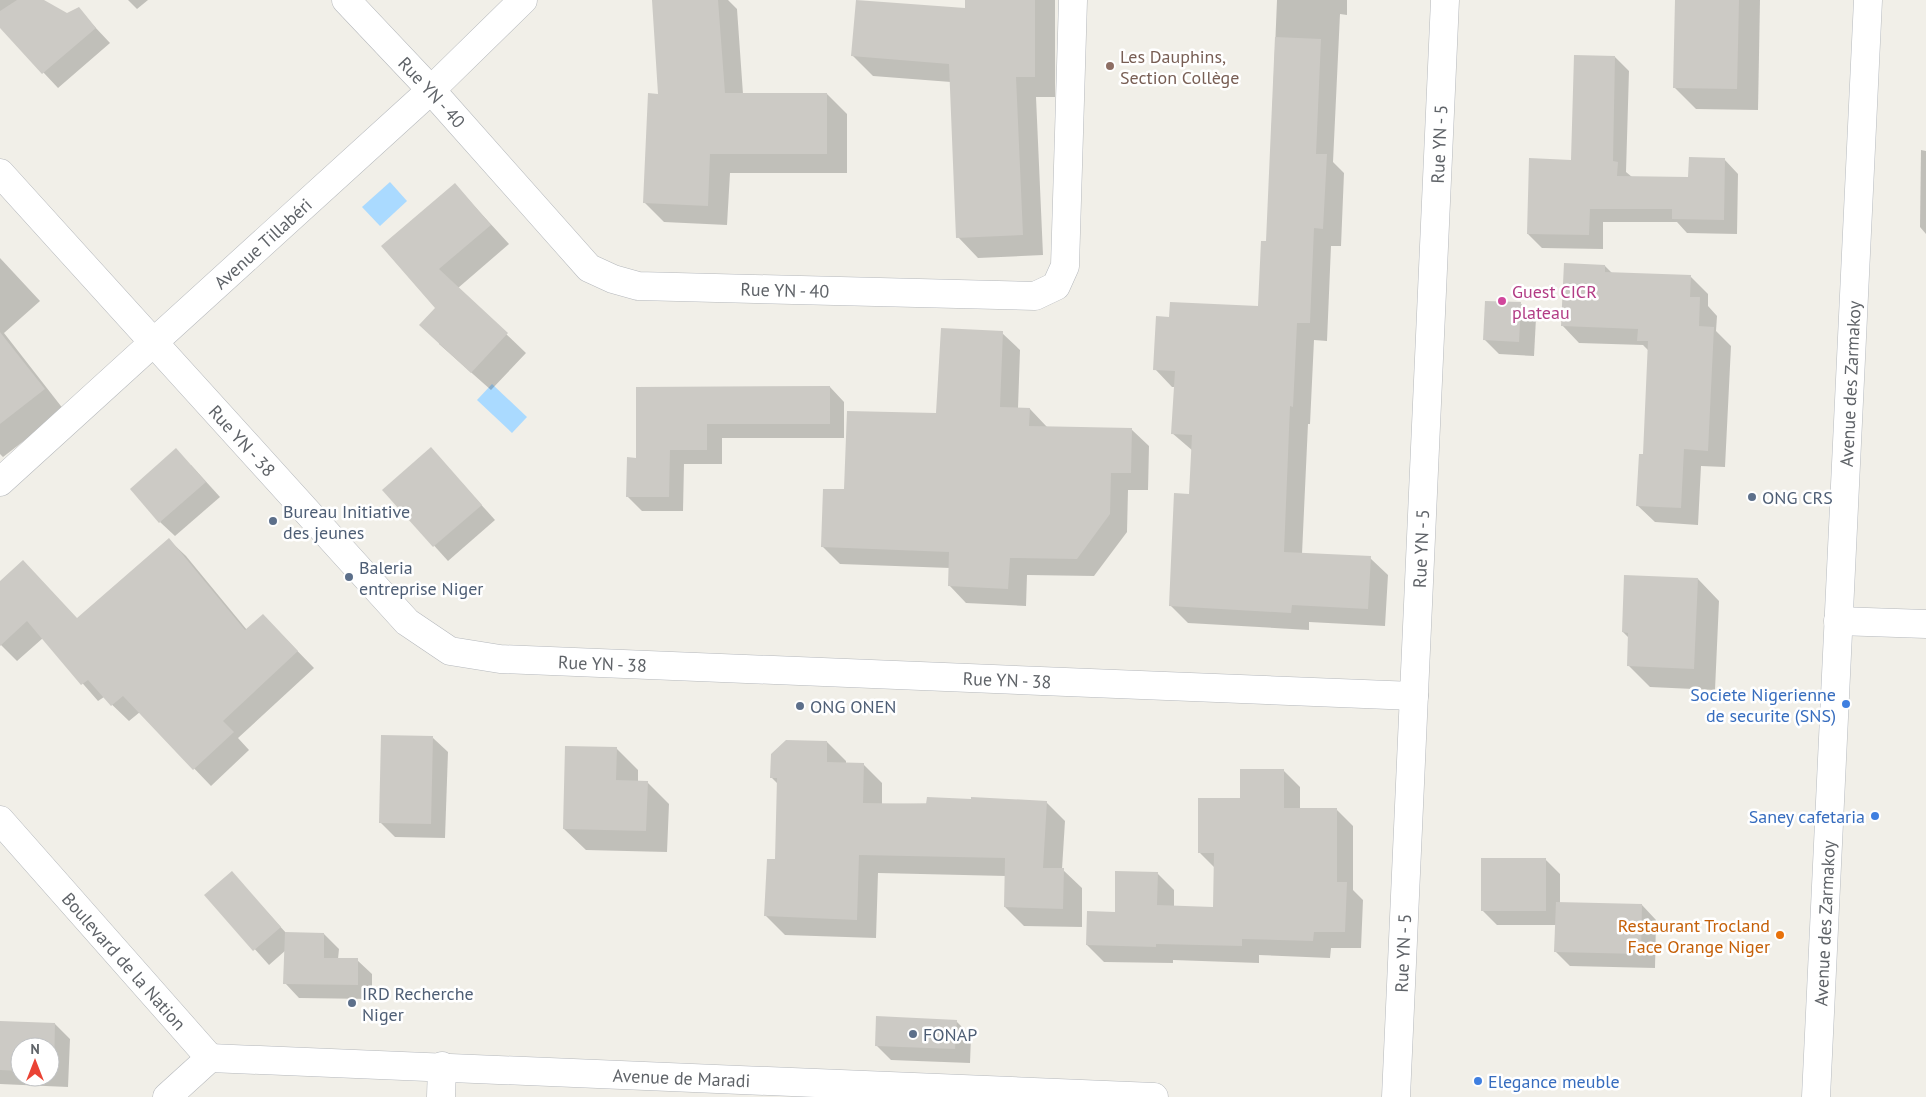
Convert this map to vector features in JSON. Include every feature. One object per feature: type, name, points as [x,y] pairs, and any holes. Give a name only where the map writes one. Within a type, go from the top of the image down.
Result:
[{"type":"street","name":"Rue YN - 40","points":[[346,0],[431,90],[589,268],[613,279],[638,286],[1035,296],[1056,286],[1065,266],[1073,0]]},
{"type":"street","name":"Avenue Tillabéri","points":[[0,482],[431,90],[523,0]]},
{"type":"street","name":"Rue YN - 5","points":[[1396,1097],[1445,0]]},
{"type":"street","name":"Avenue des Zarmakoy","points":[[1816,1097],[1868,0]]},
{"type":"street","name":"Rue YN - 38","points":[[0,173],[407,622],[450,652],[500,659],[1414,696]]},
{"type":"street","points":[[1838,621],[1926,624]]},
{"type":"street","name":"Boulevard de la Nation","points":[[0,820],[210,1058]]},
{"type":"street","points":[[167,1097],[210,1058]]},
{"type":"street","name":"Avenue de Maradi","points":[[210,1058],[442,1066],[1154,1097]]},
{"type":"street","points":[[441,1097],[442,1066]]},
{"type":"water","points":[[390,182],[407,201],[380,226],[362,207]]},
{"type":"water","points":[[492,384],[527,417],[512,433],[477,400]]},
{"type":"building","points":[[17,0],[44,0],[67,13],[79,7],[96,28],[42,74],[0,28],[0,11]]},
{"type":"building","points":[[652,0],[718,0],[725,93],[827,93],[827,154],[710,154],[708,206],[643,203],[648,93],[658,94]]},
{"type":"building","points":[[856,0],[965,8],[965,0],[1035,0],[1035,77],[1016,77],[1023,235],[956,238],[949,64],[851,56]]},
{"type":"building","points":[[1675,0],[1739,0],[1737,89],[1673,88]]},
{"type":"building","points":[[1275,37],[1321,39],[1316,154],[1327,154],[1323,229],[1314,228],[1310,323],[1297,323],[1293,407],[1290,406],[1284,552],[1371,556],[1368,609],[1292,605],[1291,613],[1169,606],[1174,493],[1189,494],[1192,435],[1171,434],[1175,371],[1153,370],[1156,316],[1169,317],[1170,302],[1258,306],[1261,241],[1266,241]]},
{"type":"building","points":[[1574,55],[1615,56],[1613,161],[1618,162],[1617,176],[1688,177],[1689,157],[1725,158],[1724,220],[1672,219],[1672,209],[1590,209],[1589,235],[1527,234],[1529,158],[1571,160]]},
{"type":"building","points":[[455,183],[491,225],[439,269],[508,333],[471,373],[419,325],[435,308],[381,246]]},
{"type":"building","points":[[1564,263],[1605,265],[1605,272],[1691,275],[1690,297],[1700,297],[1699,326],[1714,327],[1708,451],[1684,449],[1681,508],[1636,506],[1639,454],[1643,454],[1648,341],[1637,341],[1638,329],[1561,326]]},
{"type":"building","points":[[1485,301],[1521,302],[1519,342],[1483,340]]},
{"type":"building","points":[[941,328],[1003,331],[1000,407],[1030,408],[1029,426],[1132,428],[1131,473],[1111,473],[1110,514],[1077,559],[1010,558],[1008,589],[948,586],[949,552],[821,547],[823,489],[844,489],[847,411],[936,413]]},
{"type":"building","points":[[0,332],[45,389],[0,424]]},
{"type":"building","points":[[830,386],[830,424],[707,424],[707,450],[670,450],[669,497],[626,497],[627,457],[636,458],[636,387]]},
{"type":"building","points":[[431,447],[482,505],[433,547],[382,490]]},
{"type":"building","points":[[176,448],[206,482],[159,523],[130,489]]},
{"type":"building","points":[[169,538],[245,630],[263,614],[298,651],[223,721],[234,732],[193,770],[123,696],[111,706],[88,680],[81,685],[27,621],[0,646],[0,581],[23,560],[77,618]]},
{"type":"building","points":[[1624,575],[1698,578],[1694,669],[1627,666],[1628,633],[1622,632]]},
{"type":"building","points":[[381,735],[433,736],[431,824],[379,823]]},
{"type":"building","points":[[786,740],[827,741],[827,762],[864,763],[863,803],[926,804],[927,797],[1047,801],[1043,868],[1064,868],[1063,909],[1004,907],[1005,858],[859,855],[857,920],[764,916],[767,859],[775,859],[777,778],[770,778],[771,754]]},
{"type":"building","points":[[565,746],[617,747],[616,780],[648,781],[646,831],[563,829]]},
{"type":"building","points":[[1240,769],[1284,769],[1284,808],[1337,808],[1337,882],[1347,882],[1345,932],[1314,932],[1313,941],[1242,939],[1242,946],[1156,944],[1156,947],[1086,945],[1087,911],[1115,912],[1115,871],[1158,872],[1157,905],[1213,907],[1214,853],[1198,853],[1198,798],[1240,798]]},
{"type":"building","points":[[1481,858],[1546,858],[1546,911],[1481,911]]},
{"type":"building","points":[[232,871],[281,927],[253,951],[204,895]]},
{"type":"building","points":[[1556,902],[1642,904],[1641,954],[1554,952]]},
{"type":"building","points":[[285,932],[324,933],[324,958],[358,958],[358,985],[283,984]]},
{"type":"building","points":[[876,1016],[957,1020],[955,1049],[875,1046]]},
{"type":"building","points":[[0,1021],[55,1023],[55,1037],[10,1037],[10,1070],[0,1070]]},
{"type":"place","name":"Les Dauphins, Section Collège","points":[[1110,66]]},
{"type":"place","name":"Guest CICR plateau","points":[[1502,301]]},
{"type":"place","name":"ONG CRS","points":[[1752,497]]},
{"type":"place","name":"Bureau Initiative des jeunes","points":[[273,521]]},
{"type":"place","name":"Baleria entreprise Niger","points":[[349,577]]},
{"type":"place","name":"Societe Nigerienne de securite (SNS)","points":[[1846,704]]},
{"type":"place","name":"ONG ONEN","points":[[800,706]]},
{"type":"place","name":"Saney cafetaria","points":[[1875,816]]},
{"type":"place","name":"Restaurant Trocland Face Orange Niger","points":[[1780,935]]},
{"type":"place","name":"IRD Recherche Niger","points":[[352,1003]]},
{"type":"place","name":"FONAP","points":[[913,1034]]},
{"type":"place","name":"Elegance meuble","points":[[1478,1081]]}]
